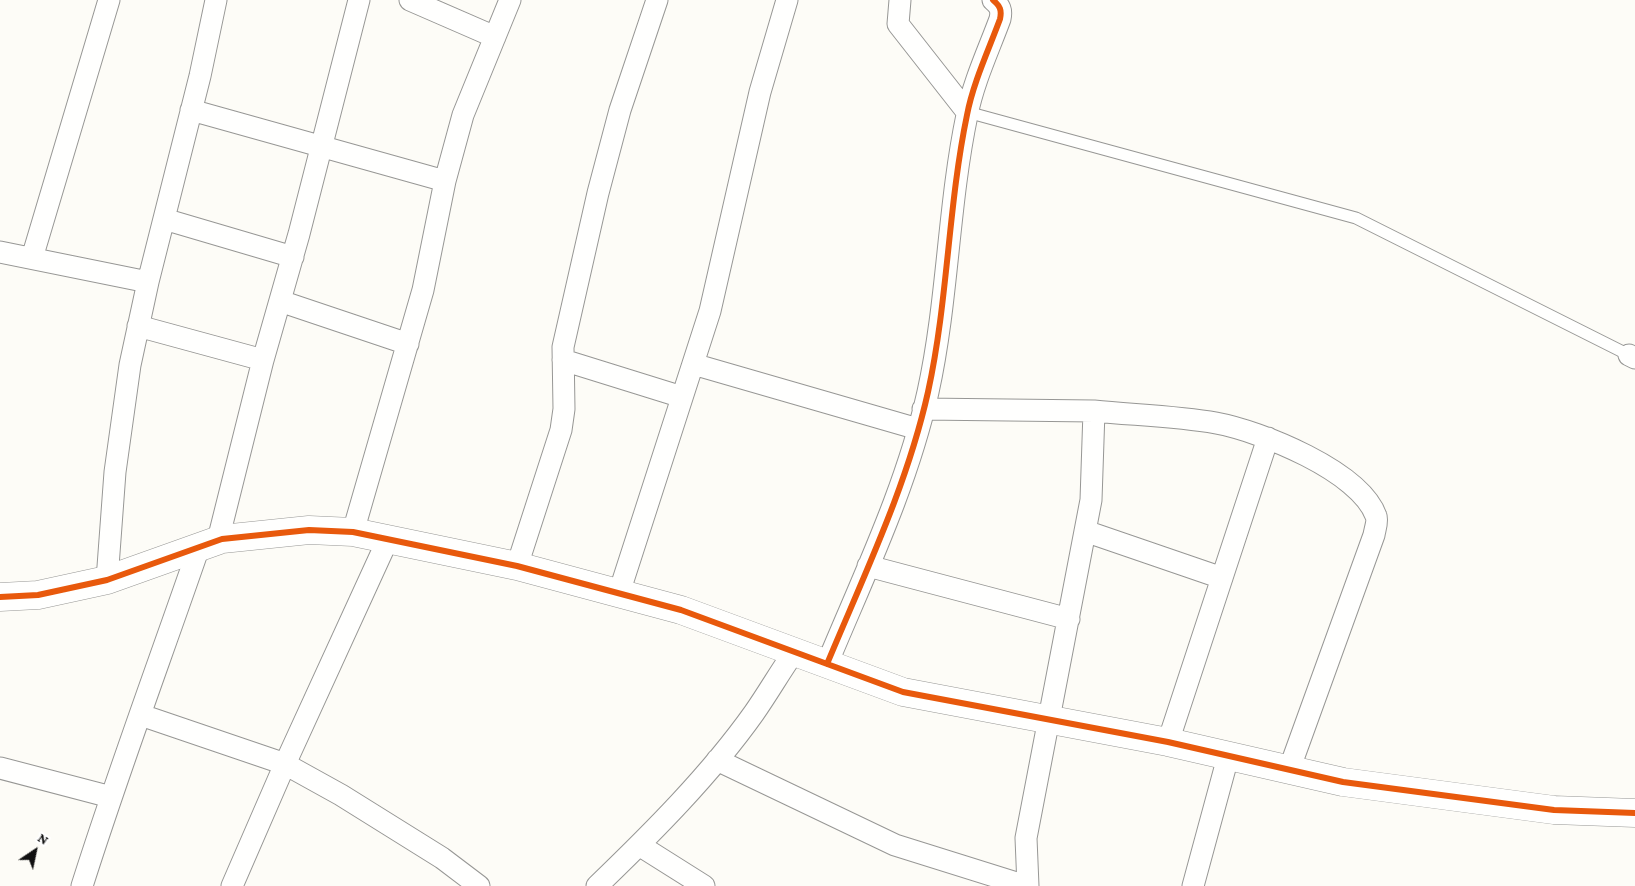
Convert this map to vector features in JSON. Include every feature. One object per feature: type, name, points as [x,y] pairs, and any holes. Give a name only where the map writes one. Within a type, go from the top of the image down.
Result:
[{"type":"street","points":[[32,258],[109,0]]},
{"type":"street","points":[[107,580],[115,472],[130,365],[148,282],[200,76],[216,0]]},
{"type":"street","points":[[82,886],[110,797],[209,544],[293,257],[359,0]]},
{"type":"street","points":[[410,0],[495,37]]},
{"type":"street","points":[[353,532],[424,290],[446,181],[463,115],[510,0]]},
{"type":"street","points":[[517,566],[561,430],[564,409],[563,347],[598,193],[620,110],[657,0]]},
{"type":"street","points":[[619,593],[710,310],[760,92],[787,0]]},
{"type":"street","points":[[900,0],[898,24],[967,112]]},
{"type":"street","points":[[827,664],[896,499],[920,419],[936,350],[960,153],[967,112],[1002,11],[999,4],[993,0]]},
{"type":"street","points":[[191,110],[446,181]]},
{"type":"street","points":[[164,218],[293,257]]},
{"type":"street","points":[[0,252],[148,282]]},
{"type":"street","points":[[280,300],[408,344]]},
{"type":"street","points":[[138,326],[263,360]]},
{"type":"street","points":[[563,360],[682,397]]},
{"type":"street","points":[[693,364],[920,419],[1094,411],[1216,423],[1268,438],[1330,468],[1366,498],[1377,518],[1374,535],[1289,770]]},
{"type":"street","points":[[717,760],[895,845],[1027,886],[1026,838],[1091,500],[1094,411]]},
{"type":"street","points":[[1168,742],[1268,438]]},
{"type":"street","points":[[0,597],[38,595],[107,580],[209,544],[309,530],[353,532],[517,566],[681,610],[903,692],[1168,742],[1343,782],[1554,810],[1635,813]]},
{"type":"street","points":[[1085,531],[1222,578]]},
{"type":"street","points":[[232,886],[285,764],[388,539]]},
{"type":"street","points":[[868,566],[1069,619]]},
{"type":"street","points":[[597,886],[639,845],[717,760],[753,713],[794,652]]},
{"type":"street","points":[[141,715],[285,764],[433,852],[479,886]]},
{"type":"street","points":[[1193,886],[1228,757]]},
{"type":"street","points":[[0,768],[110,797]]},
{"type":"street","points":[[639,845],[704,886]]},
{"type":"lane","points":[[967,112],[1356,218],[1633,355]]},
{"type":"cycle path","points":[[827,664],[897,496],[909,462],[928,392],[940,323],[956,184],[967,115],[977,78],[1001,16],[1000,8],[993,0]]},
{"type":"cycle path","points":[[0,597],[38,595],[107,580],[222,539],[309,530],[353,532],[517,566],[681,610],[903,692],[1168,742],[1343,782],[1554,810],[1635,813]]}]
